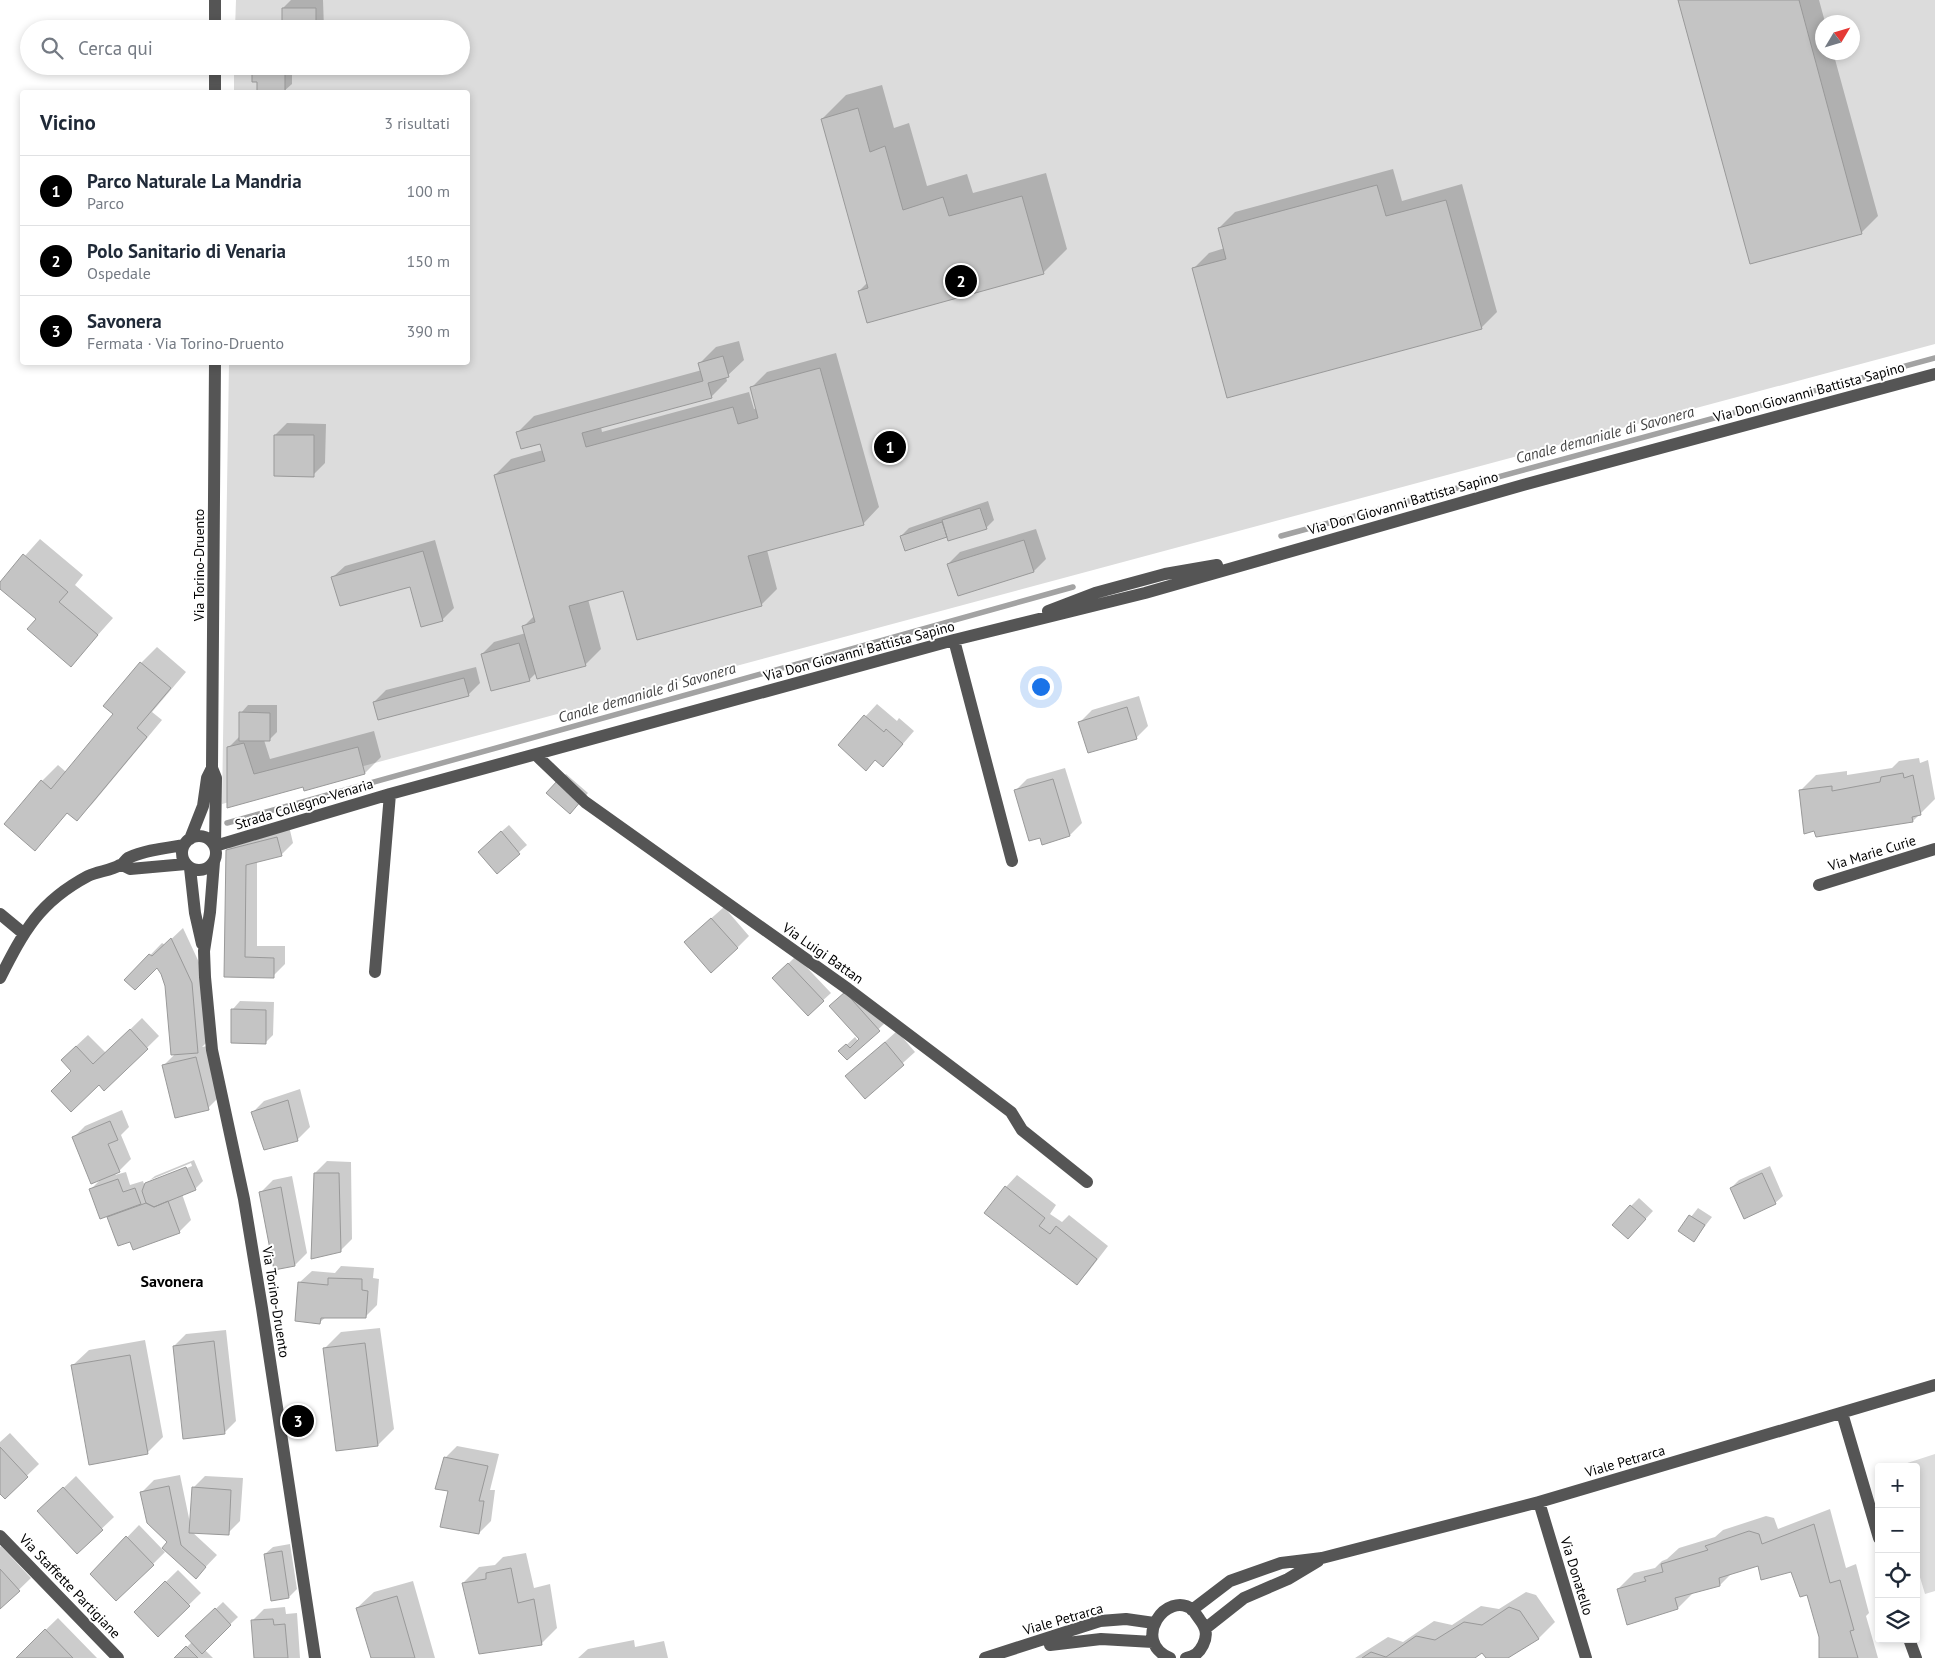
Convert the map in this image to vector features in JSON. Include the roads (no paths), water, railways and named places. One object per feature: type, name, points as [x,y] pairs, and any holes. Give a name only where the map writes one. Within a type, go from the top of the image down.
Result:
[{"type":"street","points":[[215,0],[215,20]]},
{"type":"street","points":[[215,75],[215,90]]},
{"type":"street","name":"Via Torino-Druento","points":[[215,365],[212,768],[216,778],[215,846]]},
{"type":"street","name":"Via Don Giovanni Battista Sapino","points":[[396,792],[954,640],[1145,593],[1522,485],[1935,374]]},
{"type":"street","name":"Via Don Giovanni Battista Sapino","points":[[1006,627],[1095,593],[1165,574],[1286,553]]},
{"type":"street","points":[[954,640],[1012,861]]},
{"type":"street","name":"Via Luigi Battan","points":[[536,755],[585,802],[848,989],[1011,1112],[1022,1130],[1088,1182]]},
{"type":"street","name":"Via Torino-Druento","points":[[187,842],[203,806],[206,778],[212,768]]},
{"type":"street","points":[[374,972],[396,792]]},
{"type":"street","name":"Strada Collegno-Venaria","points":[[215,846],[396,792]]},
{"type":"street","points":[[0,978],[23,933],[44,907],[66,888],[91,875],[122,865],[126,859],[187,842],[201,836],[212,841],[215,846],[216,857],[214,862],[206,869],[201,870],[188,866],[130,869],[122,865]]},
{"type":"street","points":[[187,842],[182,854],[188,866]]},
{"type":"street","name":"Via Marie Curie","points":[[1818,885],[1935,849]]},
{"type":"street","name":"Via Torino-Druento","points":[[214,862],[210,912],[204,951],[204,977],[212,1050],[244,1198],[315,1658]]},
{"type":"street","name":"Via Torino-Druento","points":[[188,866],[195,913],[204,951]]},
{"type":"street","points":[[0,914],[23,933]]},
{"type":"street","name":"Viale Petrarca","points":[[1192,1610],[1230,1581],[1282,1563],[1322,1558],[1538,1502],[1935,1385]]},
{"type":"street","points":[[1842,1413],[1875,1524]]},
{"type":"street","name":"Via Donatello","points":[[1538,1502],[1586,1658]]},
{"type":"street","name":"Via Staffette Partigiane","points":[[0,1536],[118,1658]]},
{"type":"street","name":"Viale Petrarca","points":[[1206,1628],[1244,1598],[1288,1579],[1322,1558]]},
{"type":"street","points":[[1170,1658],[1161,1654],[1153,1642],[1154,1623],[1163,1612],[1173,1607],[1182,1606],[1192,1610],[1206,1628],[1206,1640],[1201,1650],[1193,1657]]},
{"type":"street","name":"Viale Petrarca","points":[[986,1658],[1100,1621],[1126,1619],[1154,1623]]},
{"type":"street","name":"Viale Petrarca","points":[[1010,1651],[1086,1639],[1153,1642]]},
{"type":"street","points":[[1911,1643],[1916,1658]]},
{"type":"waterway","name":"Canale demaniale di Savonera","points":[[1281,536],[1935,358]]},
{"type":"waterway","name":"Canale demaniale di Savonera","points":[[227,823],[1073,587]]},
{"type":"place","name":"Polo Sanitario di Venaria","points":[[961,281]]},
{"type":"place","name":"Parco Naturale La Mandria","points":[[890,447]]},
{"type":"place","name":"Savonera","points":[[298,1421]]},
{"type":"district","name":"Savonera","points":[[172,1281]]}]
